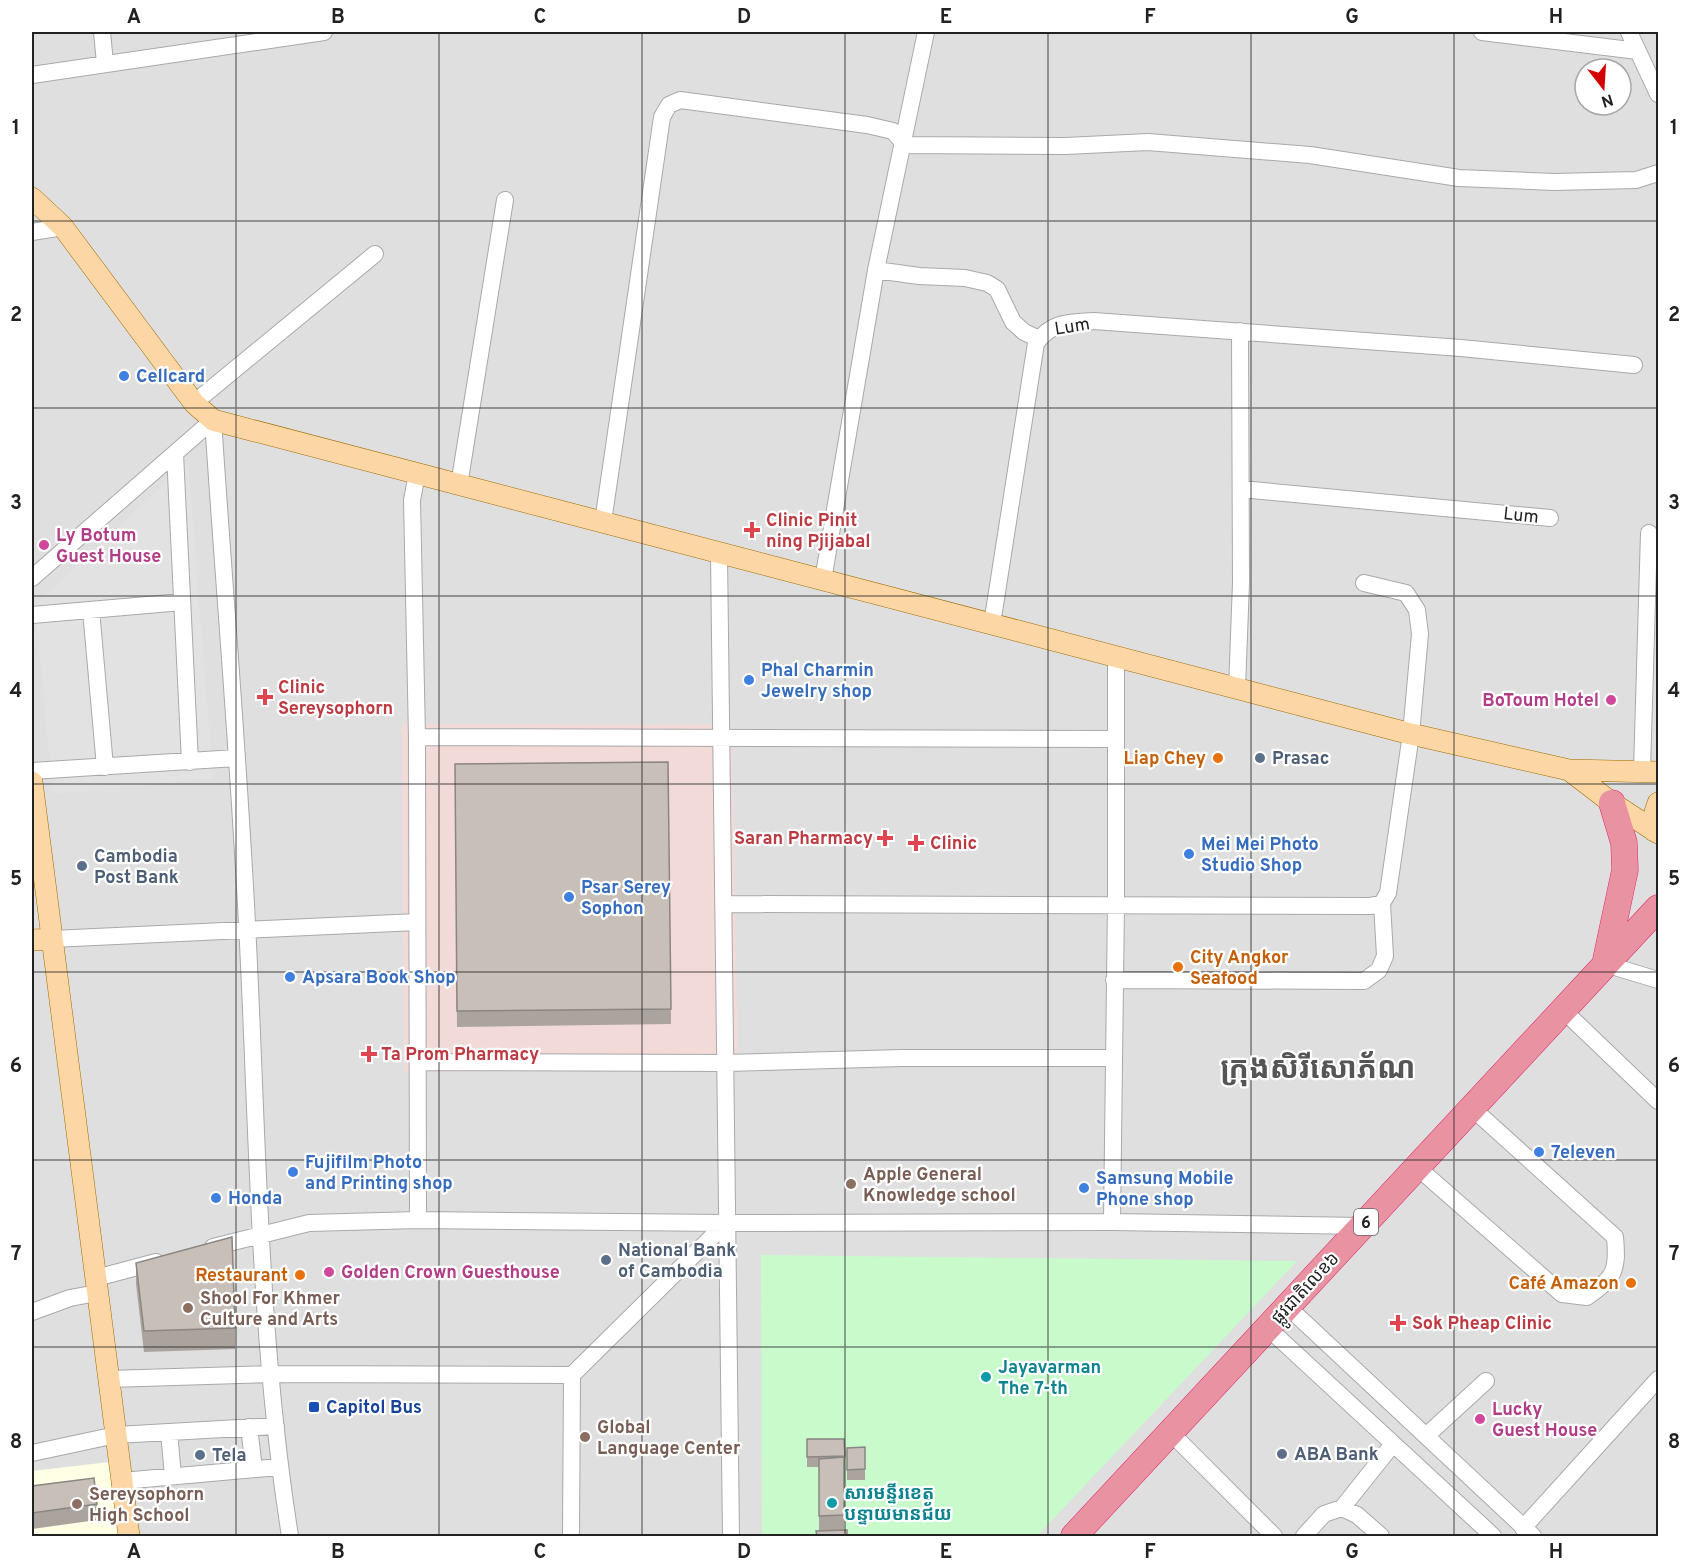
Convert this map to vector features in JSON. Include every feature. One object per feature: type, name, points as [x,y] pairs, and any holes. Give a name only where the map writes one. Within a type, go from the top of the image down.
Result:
[{"type":"highway","points":[[1605,964],[1624,870],[1624,843],[1612,803]]},
{"type":"highway","name":"ផ្លូវជាតិលេខ៦","points":[[1077,1536],[1659,908]]},
{"type":"main road","points":[[32,184],[39,203],[63,227],[194,403],[213,420],[1411,734],[1569,770],[1650,771]]},
{"type":"main road","points":[[1569,770],[1612,803],[1657,832]]},
{"type":"main road","points":[[32,782],[42,940],[97,1285],[129,1536]]},
{"type":"main road","points":[[1657,832],[1655,812],[1659,803]]},
{"type":"street","points":[[102,32],[105,63]]},
{"type":"street","points":[[32,75],[324,32]]},
{"type":"street","points":[[823,580],[876,270],[905,145],[926,32]]},
{"type":"street","points":[[1482,32],[1638,51]]},
{"type":"street","points":[[1629,32],[1659,94]]},
{"type":"street","points":[[603,522],[662,117],[669,105],[680,100],[867,125],[893,132],[905,145],[1066,146],[1148,142],[1310,156],[1459,178],[1554,182],[1636,180],[1659,172]]},
{"type":"street","points":[[459,485],[505,200]]},
{"type":"street","points":[[32,232],[63,227]]},
{"type":"street","points":[[194,403],[375,254]]},
{"type":"street","points":[[876,270],[919,276],[965,278],[987,283],[997,289],[1013,322],[1024,332],[1039,339]]},
{"type":"street","name":"Lum","points":[[992,624],[1034,355],[1039,339],[1046,329],[1063,324],[1094,321],[1240,331],[1634,365]]},
{"type":"street","points":[[1237,688],[1241,583],[1240,331]]},
{"type":"street","points":[[32,578],[213,420]]},
{"type":"street","points":[[213,420],[247,928],[271,1374],[279,1467],[290,1536]]},
{"type":"street","points":[[175,454],[190,762]]},
{"type":"street","points":[[417,474],[412,500],[417,737],[418,1220]]},
{"type":"street","name":"Lum","points":[[1241,489],[1550,518]]},
{"type":"street","points":[[1649,533],[1650,771]]},
{"type":"street","points":[[719,554],[730,1536]]},
{"type":"street","points":[[1114,980],[1364,981],[1379,970],[1385,956],[1382,903],[1388,893],[1411,734],[1420,634],[1417,610],[1406,593],[1364,583]]},
{"type":"street","points":[[32,615],[182,602]]},
{"type":"street","points":[[92,610],[105,767]]},
{"type":"street","points":[[1112,1222],[1116,657]]},
{"type":"street","points":[[417,737],[1115,738]]},
{"type":"street","points":[[32,771],[236,758]]},
{"type":"street","points":[[723,904],[1116,903],[1371,906],[1382,903]]},
{"type":"street","points":[[42,940],[247,928],[417,922]]},
{"type":"street","points":[[1605,964],[1659,980]]},
{"type":"street","points":[[1563,1010],[1659,1101]]},
{"type":"street","points":[[417,1062],[725,1063],[902,1058],[1113,1058]]},
{"type":"street","points":[[1417,1167],[1562,1294],[1587,1297],[1606,1283],[1618,1262],[1615,1237],[1472,1108]]},
{"type":"street","points":[[197,1251],[309,1223],[418,1220],[726,1223],[1112,1222],[1362,1226]]},
{"type":"street","points":[[109,1378],[271,1374],[572,1375],[726,1223]]},
{"type":"street","points":[[32,1312],[97,1285],[176,1257]]},
{"type":"street","points":[[1287,1307],[1528,1532],[1659,1379]]},
{"type":"street","points":[[1268,1328],[1493,1536]]},
{"type":"street","points":[[571,1536],[572,1375]]},
{"type":"street","points":[[1426,1436],[1486,1381]]},
{"type":"street","points":[[32,1453],[116,1435],[276,1426]]},
{"type":"street","points":[[249,1427],[254,1469]]},
{"type":"street","points":[[169,1432],[173,1476]]},
{"type":"street","points":[[1171,1433],[1274,1536]]},
{"type":"street","points":[[1304,1536],[1324,1514],[1342,1508],[1393,1444]]},
{"type":"street","points":[[122,1481],[279,1467]]},
{"type":"street","points":[[1342,1508],[1357,1515],[1381,1536]]},
{"type":"shaded area","points":[[32,32],[1658,32],[1658,1536],[32,1536]]},
{"type":"shaded area","points":[[188,461],[213,778],[53,794],[35,605]]},
{"type":"shaded area","name":"Psar Serey Sophon","points":[[402,724],[732,725],[738,1069],[404,1072]]},
{"type":"shaded area","name":"Sereysophorn High School","points":[[118,1461],[126,1536],[32,1536],[32,1471]]},
{"type":"green space","points":[[761,1255],[1297,1261],[1037,1536],[762,1536]]},
{"type":"building","points":[[668,762],[671,1009],[457,1011],[455,764]]},
{"type":"building","points":[[232,1237],[235,1328],[144,1331],[136,1263]]},
{"type":"building","points":[[807,1439],[844,1439],[845,1456],[807,1457]]},
{"type":"building","points":[[865,1447],[865,1469],[847,1470],[847,1448]]},
{"type":"building","name":"សារមន្ទីរខេត្ត បន្ទាយមានជ័យ","points":[[844,1457],[844,1515],[819,1516],[819,1459]]},
{"type":"building","points":[[94,1478],[97,1504],[32,1513],[32,1486]]},
{"type":"building","points":[[847,1530],[847,1536],[817,1536],[816,1531]]},
{"type":"place","name":"Cellcard","points":[[124,376]]},
{"type":"place","name":"Clinic Pinit ning Pjijabal","points":[[752,530]]},
{"type":"place","name":"Ly Botum Guest House","points":[[44,545]]},
{"type":"place","name":"Phal Charmin Jewelry shop","points":[[749,680]]},
{"type":"place","name":"Clinic Sereysophorn","points":[[265,697]]},
{"type":"place","name":"BoToum Hotel","points":[[1611,700]]},
{"type":"place","name":"Liap Chey","points":[[1218,758]]},
{"type":"place","name":"Prasac","points":[[1260,758]]},
{"type":"place","name":"Saran Pharmacy","points":[[885,838]]},
{"type":"place","name":"Clinic","points":[[916,843]]},
{"type":"place","name":"Mei Mei Photo Studio Shop","points":[[1189,854]]},
{"type":"place","name":"Cambodia Post Bank","points":[[82,866]]},
{"type":"place","name":"Psar Serey Sophon","points":[[569,897]]},
{"type":"place","name":"City Angkor Seafood","points":[[1178,967]]},
{"type":"place","name":"Apsara Book Shop","points":[[290,977]]},
{"type":"place","name":"Ta Prom Pharmacy","points":[[369,1054]]},
{"type":"place","name":"7eleven","points":[[1539,1152]]},
{"type":"place","name":"Fujifilm Photo and Printing shop","points":[[293,1172]]},
{"type":"place","name":"Apple General Knowledge school","points":[[851,1184]]},
{"type":"place","name":"Samsung Mobile Phone shop","points":[[1084,1188]]},
{"type":"place","name":"Honda","points":[[216,1198]]},
{"type":"place","name":"National Bank of Cambodia","points":[[606,1260]]},
{"type":"place","name":"Golden Crown Guesthouse","points":[[329,1272]]},
{"type":"place","name":"Restaurant","points":[[300,1275]]},
{"type":"place","name":"Café Amazon","points":[[1631,1283]]},
{"type":"place","name":"Shool For Khmer Culture and Arts","points":[[188,1308]]},
{"type":"place","name":"Sok Pheap Clinic","points":[[1398,1323]]},
{"type":"place","name":"Jayavarman The 7-th","points":[[986,1377]]},
{"type":"place","name":"Capitol Bus","points":[[314,1407]]},
{"type":"place","name":"Lucky Guest House","points":[[1480,1419]]},
{"type":"place","name":"Global Language Center","points":[[585,1437]]},
{"type":"place","name":"ABA Bank","points":[[1282,1454]]},
{"type":"place","name":"Tela","points":[[200,1455]]},
{"type":"place","name":"សារមន្ទីរខេត្ត បន្ទាយមានជ័យ","points":[[832,1503]]},
{"type":"place","name":"Sereysophorn High School","points":[[77,1504]]},
{"type":"district","name":"ក្រុងសិរីសោភ័ណ","points":[[1318,1068]]}]
